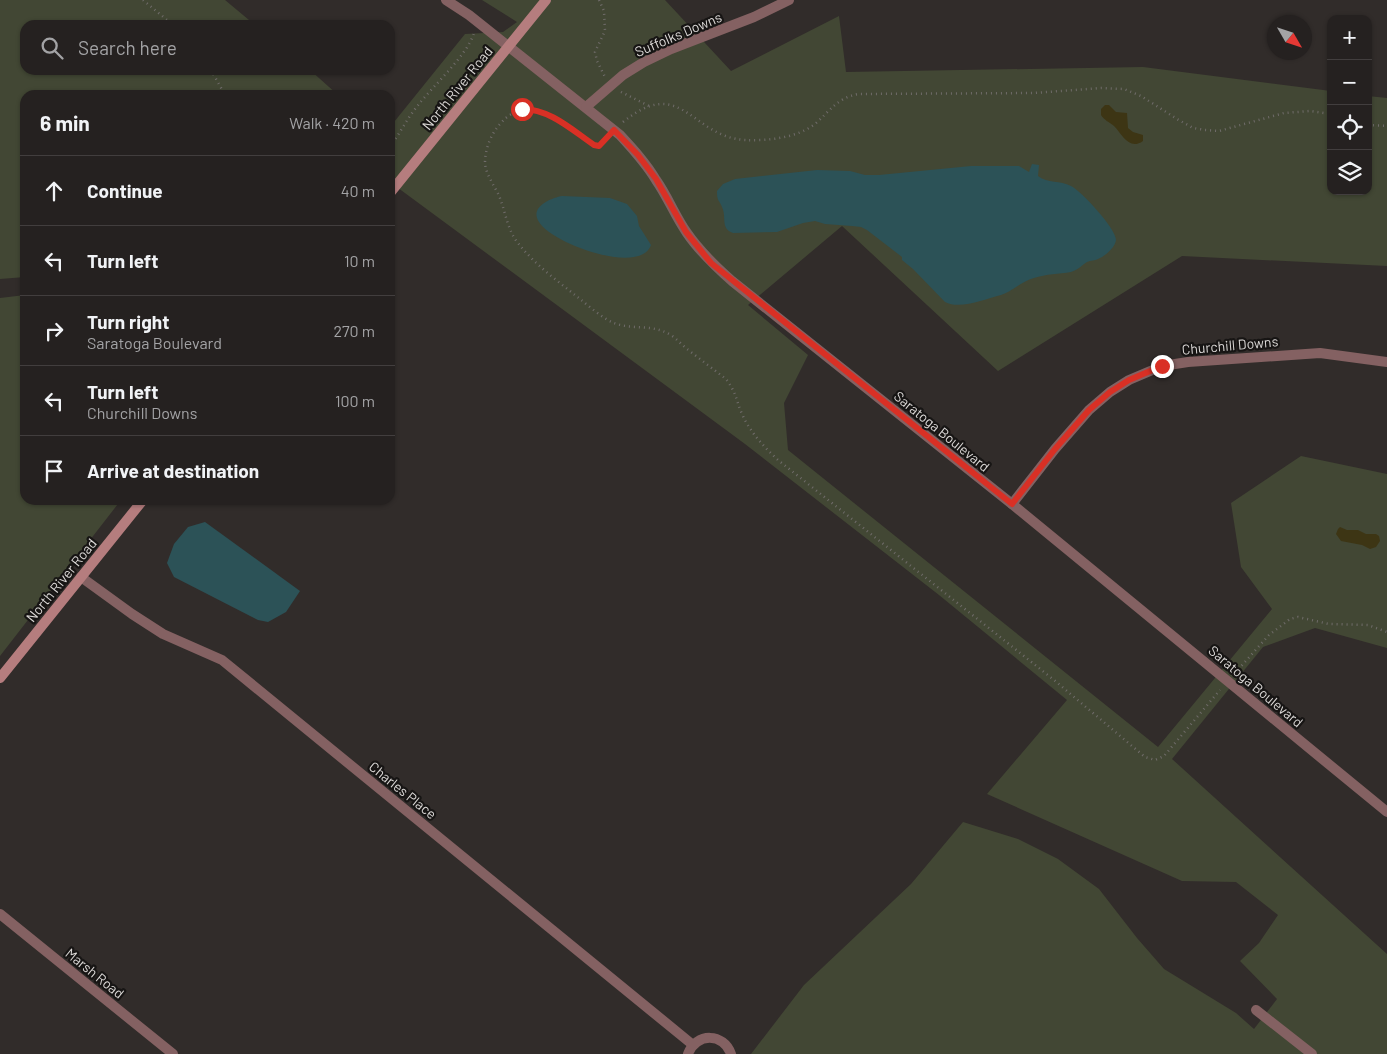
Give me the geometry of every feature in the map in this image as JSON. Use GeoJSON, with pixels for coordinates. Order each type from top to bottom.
{"type":"FeatureCollection","features":[{"type":"Feature","properties":{"kind":"street","name":"Saratoga Boulevard"},"geometry":{"type":"LineString","coordinates":[[446,0],[509,46],[614,130],[638,155],[656,179],[686,232],[711,263],[1012,504],[1387,812]]}},
{"type":"Feature","properties":{"kind":"street","name":"North River Road"},"geometry":{"type":"LineString","coordinates":[[395,187],[546,0]]}},
{"type":"Feature","properties":{"kind":"street","name":"Suffolks Downs"},"geometry":{"type":"LineString","coordinates":[[586,107],[624,75],[644,62],[671,49],[754,17],[789,0]]}},
{"type":"Feature","properties":{"kind":"street","name":"Churchill Downs"},"geometry":{"type":"LineString","coordinates":[[1012,504],[1055,449],[1089,410],[1110,392],[1129,380],[1162,366],[1188,362],[1320,353],[1387,362]]}},
{"type":"Feature","properties":{"kind":"street","name":"North River Road"},"geometry":{"type":"LineString","coordinates":[[0,678],[139,505]]}},
{"type":"Feature","properties":{"kind":"street","name":"Charles Place"},"geometry":{"type":"LineString","coordinates":[[81,577],[163,634],[222,660],[691,1049],[699,1040],[714,1038],[721,1040],[727,1045],[732,1054]]}},
{"type":"Feature","properties":{"kind":"street","name":"Marsh Road"},"geometry":{"type":"LineString","coordinates":[[0,914],[173,1054]]}},
{"type":"Feature","properties":{"kind":"street"},"geometry":{"type":"LineString","coordinates":[[1256,1010],[1312,1054]]}},
{"type":"Feature","properties":{"kind":"path"},"geometry":{"type":"LineString","coordinates":[[143,0],[167,20]]}},
{"type":"Feature","properties":{"kind":"path"},"geometry":{"type":"LineString","coordinates":[[599,0],[604,11],[605,31],[595,52],[597,61],[610,86],[648,106]]}},
{"type":"Feature","properties":{"kind":"path"},"geometry":{"type":"LineString","coordinates":[[395,139],[416,107],[446,74],[472,40],[477,22]]}},
{"type":"Feature","properties":{"kind":"path"},"geometry":{"type":"LineString","coordinates":[[214,75],[222,90]]}},
{"type":"Feature","properties":{"kind":"path"},"geometry":{"type":"LineString","coordinates":[[1327,113],[1310,111],[1284,113],[1219,131],[1193,128],[1141,96],[1124,89],[1101,88],[1034,93],[858,94],[846,96],[806,129],[785,136],[747,140],[730,138],[700,123],[676,105],[648,106],[614,130],[599,146],[594,145],[560,121],[545,113],[534,109],[522,109],[509,115],[493,135],[487,147],[485,163],[488,176],[501,200],[516,242],[541,267],[606,319],[622,325],[658,329],[670,335],[726,379],[733,388],[742,414],[751,430],[778,460],[1054,680],[1145,757],[1155,760],[1164,756],[1269,635],[1290,619],[1298,618],[1329,624],[1368,625],[1387,632]]}},
{"type":"Feature","properties":{"kind":"path"},"geometry":{"type":"LineString","coordinates":[[1372,125],[1387,126]]}},
{"type":"Feature","properties":{"kind":"green space"},"geometry":{"type":"Polygon","coordinates":[[[0,0],[225,0],[249,20],[20,20],[20,75],[316,75],[332,90],[20,90],[20,277],[0,279],[0,0]]]}},
{"type":"Feature","properties":{"kind":"green space"},"geometry":{"type":"Polygon","coordinates":[[[482,0],[665,0],[731,71],[839,16],[846,72],[1143,67],[1327,90],[1327,195],[1372,195],[1372,96],[1387,98],[1387,266],[1182,256],[998,371],[842,226],[748,305],[808,355],[784,403],[788,450],[1158,747],[1272,609],[1241,567],[1231,503],[1301,456],[1387,474],[1387,648],[1315,628],[1263,647],[1172,759],[1387,954],[1387,1054],[751,1054],[804,985],[911,884],[963,822],[1018,839],[1058,859],[1099,889],[1164,969],[1236,1013],[1254,1029],[1277,999],[1240,961],[1259,943],[1278,915],[1236,882],[1182,881],[987,794],[1067,700],[939,595],[745,444],[395,186],[395,121],[465,34],[503,32],[517,22],[482,0]]]}},
{"type":"Feature","properties":{"kind":"green space"},"geometry":{"type":"Polygon","coordinates":[[[20,296],[20,505],[117,505],[0,656],[0,298],[20,296]]]}},
{"type":"Feature","properties":{"kind":"sand"},"geometry":{"type":"Polygon","coordinates":[[[1105,105],[1109,105],[1116,112],[1127,113],[1128,128],[1133,132],[1143,135],[1143,141],[1134,144],[1126,140],[1101,115],[1101,109],[1105,105]]]}},
{"type":"Feature","properties":{"kind":"sand"},"geometry":{"type":"Polygon","coordinates":[[[1340,527],[1347,530],[1358,530],[1366,534],[1376,534],[1379,536],[1380,541],[1376,547],[1370,549],[1362,545],[1341,541],[1336,534],[1340,527]]]}},
{"type":"Feature","properties":{"kind":"water"},"geometry":{"type":"Polygon","coordinates":[[[1032,164],[1039,165],[1038,176],[1071,186],[1097,210],[1114,234],[1116,240],[1112,249],[1097,260],[1087,262],[1071,272],[1034,278],[1005,294],[958,305],[945,302],[902,260],[902,257],[861,227],[825,224],[815,221],[777,232],[733,233],[726,228],[723,211],[717,195],[717,191],[723,184],[735,179],[817,170],[850,171],[865,175],[879,175],[971,166],[1019,166],[1029,172],[1032,164]]]}},
{"type":"Feature","properties":{"kind":"water"},"geometry":{"type":"Polygon","coordinates":[[[562,196],[610,198],[627,204],[637,216],[639,226],[651,245],[644,254],[631,257],[614,257],[577,247],[560,239],[539,222],[537,212],[547,201],[562,196]]]}},
{"type":"Feature","properties":{"kind":"water"},"geometry":{"type":"Polygon","coordinates":[[[205,522],[300,591],[286,612],[268,622],[258,620],[174,577],[167,563],[174,544],[188,527],[205,522]]]}},
{"type":"Feature","properties":{"kind":"route"},"geometry":{"type":"LineString","coordinates":[[522,109],[534,109],[545,113],[560,121],[594,145],[599,146],[614,130],[638,155],[656,179],[686,232],[711,263],[1012,504],[1055,449],[1089,410],[1110,392],[1129,380],[1162,366]]}}]}
